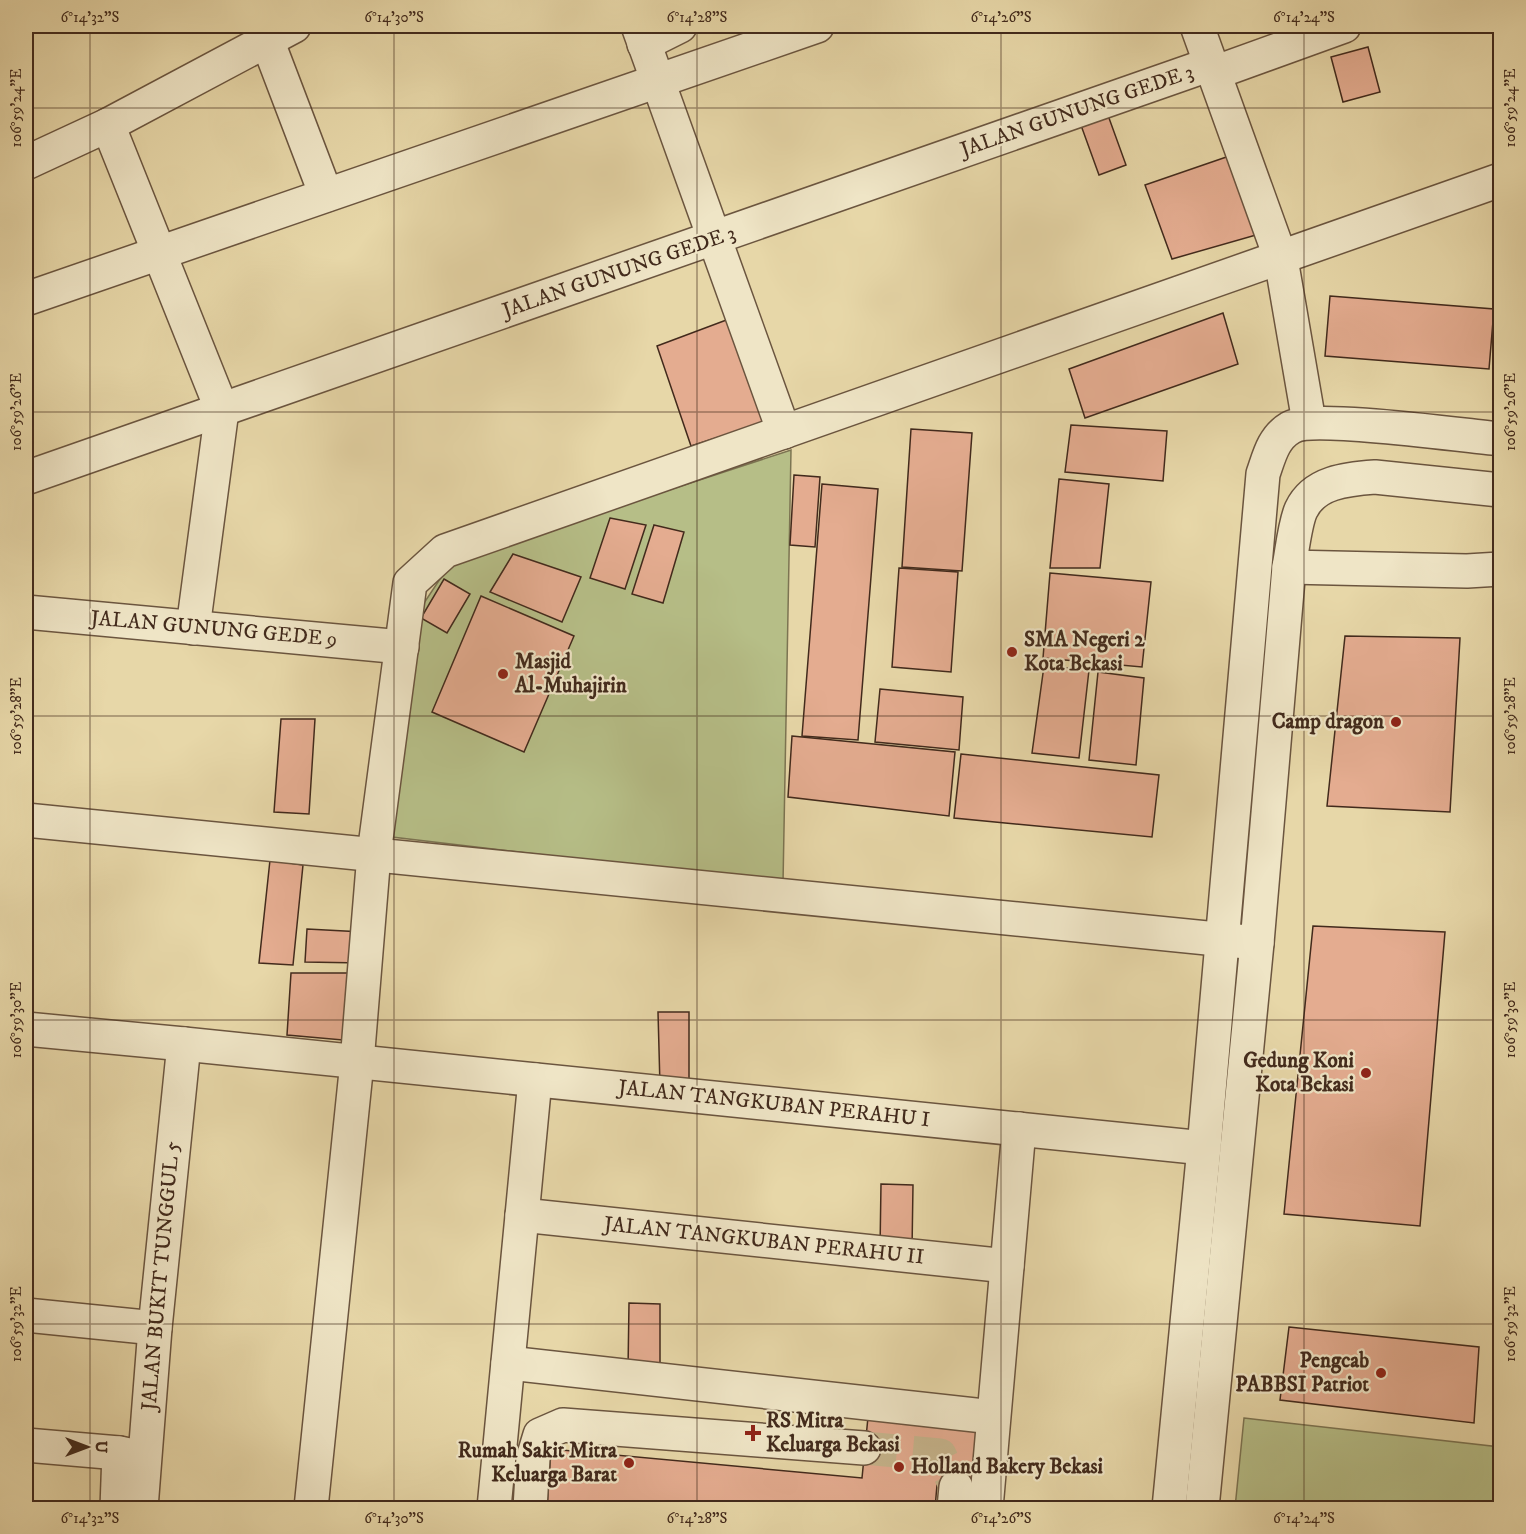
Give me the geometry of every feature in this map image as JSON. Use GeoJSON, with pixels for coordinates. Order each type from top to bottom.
{"type":"FeatureCollection","features":[{"type":"Feature","properties":{"kind":"street"},"geometry":{"type":"LineString","coordinates":[[680,26],[641,35],[784,432]]}},
{"type":"Feature","properties":{"kind":"street"},"geometry":{"type":"LineString","coordinates":[[26,299],[816,26]]}},
{"type":"Feature","properties":{"kind":"street"},"geometry":{"type":"LineString","coordinates":[[1197,26],[1281,259],[1309,422]]}},
{"type":"Feature","properties":{"kind":"street","name":"JALAN GUNUNG GEDE 3"},"geometry":{"type":"LineString","coordinates":[[26,478],[714,239],[1344,26]]}},
{"type":"Feature","properties":{"kind":"street"},"geometry":{"type":"LineString","coordinates":[[26,163],[108,125],[280,33],[326,195]]}},
{"type":"Feature","properties":{"kind":"street"},"geometry":{"type":"LineString","coordinates":[[108,125],[222,410],[193,628]]}},
{"type":"Feature","properties":{"kind":"street"},"geometry":{"type":"LineString","coordinates":[[311,1509],[357,1062],[374,854],[410,583],[445,551],[1281,259],[1500,180]]}},
{"type":"Feature","properties":{"kind":"street"},"geometry":{"type":"LineString","coordinates":[[1169,1509],[1197,1147],[1222,939],[1263,474],[1274,444],[1291,427],[1309,422],[1500,439]]}},
{"type":"Feature","properties":{"kind":"street"},"geometry":{"type":"LineString","coordinates":[[1202,1509],[1257,943],[1289,567],[1300,511],[1315,491],[1355,478],[1375,477],[1500,490]]}},
{"type":"Feature","properties":{"kind":"street"},"geometry":{"type":"LineString","coordinates":[[1289,567],[1467,571],[1500,569]]}},
{"type":"Feature","properties":{"kind":"street","name":"JALAN GUNUNG GEDE 9"},"geometry":{"type":"LineString","coordinates":[[26,612],[402,647]]}},
{"type":"Feature","properties":{"kind":"street"},"geometry":{"type":"LineString","coordinates":[[26,820],[1257,943]]}},
{"type":"Feature","properties":{"kind":"street","name":"JALAN TANGKUBAN PERAHU I"},"geometry":{"type":"LineString","coordinates":[[26,1029],[1197,1147]]}},
{"type":"Feature","properties":{"kind":"street","name":"JALAN BUKIT TUNGGUL 5"},"geometry":{"type":"LineString","coordinates":[[141,1509],[132,1456],[155,1328],[184,1044]]}},
{"type":"Feature","properties":{"kind":"street"},"geometry":{"type":"LineString","coordinates":[[494,1509],[535,1080]]}},
{"type":"Feature","properties":{"kind":"street"},"geometry":{"type":"LineString","coordinates":[[986,1509],[1019,1129]]}},
{"type":"Feature","properties":{"kind":"street","name":"JALAN TANGKUBAN PERAHU II"},"geometry":{"type":"LineString","coordinates":[[522,1215],[1007,1266]]}},
{"type":"Feature","properties":{"kind":"street"},"geometry":{"type":"LineString","coordinates":[[26,1316],[155,1328]]}},
{"type":"Feature","properties":{"kind":"street"},"geometry":{"type":"LineString","coordinates":[[508,1363],[993,1417]]}},
{"type":"Feature","properties":{"kind":"street"},"geometry":{"type":"LineString","coordinates":[[530,1509],[533,1458],[540,1435],[563,1425],[864,1448]]}},
{"type":"Feature","properties":{"kind":"street"},"geometry":{"type":"LineString","coordinates":[[26,1445],[132,1456],[117,1509]]}},
{"type":"Feature","properties":{"kind":"green space"},"geometry":{"type":"Polygon","coordinates":[[[791,450],[783,883],[392,837],[416,615],[452,561],[791,450]]]}},
{"type":"Feature","properties":{"kind":"green space"},"geometry":{"type":"Polygon","coordinates":[[[1244,1418],[1500,1447],[1500,1508],[1235,1508],[1244,1418]]]}},
{"type":"Feature","properties":{"kind":"building"},"geometry":{"type":"Polygon","coordinates":[[[1368,47],[1380,92],[1343,102],[1331,57],[1368,47]]]}},
{"type":"Feature","properties":{"kind":"building"},"geometry":{"type":"Polygon","coordinates":[[[1105,107],[1126,165],[1099,175],[1078,117],[1105,107]]]}},
{"type":"Feature","properties":{"kind":"building"},"geometry":{"type":"Polygon","coordinates":[[[1238,153],[1263,233],[1172,259],[1145,185],[1238,153]]]}},
{"type":"Feature","properties":{"kind":"building"},"geometry":{"type":"Polygon","coordinates":[[[1330,296],[1494,309],[1489,369],[1325,356],[1330,296]]]}},
{"type":"Feature","properties":{"kind":"building"},"geometry":{"type":"Polygon","coordinates":[[[1223,313],[1238,364],[1085,418],[1069,369],[1223,313]]]}},
{"type":"Feature","properties":{"kind":"building"},"geometry":{"type":"Polygon","coordinates":[[[737,316],[772,420],[691,446],[657,346],[737,316]]]}},
{"type":"Feature","properties":{"kind":"building"},"geometry":{"type":"Polygon","coordinates":[[[1497,326],[1500,326],[1500,378],[1494,378],[1497,326]]]}},
{"type":"Feature","properties":{"kind":"building"},"geometry":{"type":"Polygon","coordinates":[[[1071,425],[1167,431],[1163,481],[1065,472],[1071,425]]]}},
{"type":"Feature","properties":{"kind":"building"},"geometry":{"type":"Polygon","coordinates":[[[911,429],[972,433],[962,571],[902,567],[911,429]]]}},
{"type":"Feature","properties":{"kind":"building"},"geometry":{"type":"Polygon","coordinates":[[[794,475],[820,477],[815,547],[790,545],[794,475]]]}},
{"type":"Feature","properties":{"kind":"building"},"geometry":{"type":"Polygon","coordinates":[[[1059,479],[1109,484],[1100,568],[1050,568],[1059,479]]]}},
{"type":"Feature","properties":{"kind":"building"},"geometry":{"type":"Polygon","coordinates":[[[822,484],[878,489],[858,740],[802,736],[822,484]]]}},
{"type":"Feature","properties":{"kind":"building"},"geometry":{"type":"Polygon","coordinates":[[[610,518],[646,525],[625,589],[590,578],[610,518]]]}},
{"type":"Feature","properties":{"kind":"building"},"geometry":{"type":"Polygon","coordinates":[[[654,525],[684,532],[663,603],[632,594],[654,525]]]}},
{"type":"Feature","properties":{"kind":"building"},"geometry":{"type":"Polygon","coordinates":[[[513,554],[581,577],[562,622],[490,592],[513,554]]]}},
{"type":"Feature","properties":{"kind":"building"},"geometry":{"type":"Polygon","coordinates":[[[899,568],[958,572],[951,672],[892,667],[899,568]]]}},
{"type":"Feature","properties":{"kind":"building"},"geometry":{"type":"Polygon","coordinates":[[[1050,573],[1151,582],[1142,667],[1043,658],[1050,573]]]}},
{"type":"Feature","properties":{"kind":"building"},"geometry":{"type":"Polygon","coordinates":[[[444,579],[470,594],[447,633],[421,618],[444,579]]]}},
{"type":"Feature","properties":{"kind":"building","name":"Masjid Al-Muhajirin"},"geometry":{"type":"Polygon","coordinates":[[[481,596],[574,636],[524,752],[432,712],[481,596]]]}},
{"type":"Feature","properties":{"kind":"building","name":"Camp dragon"},"geometry":{"type":"Polygon","coordinates":[[[1345,636],[1460,638],[1450,812],[1327,806],[1345,636]]]}},
{"type":"Feature","properties":{"kind":"building"},"geometry":{"type":"Polygon","coordinates":[[[1044,666],[1089,670],[1079,758],[1032,753],[1044,666]]]}},
{"type":"Feature","properties":{"kind":"building"},"geometry":{"type":"Polygon","coordinates":[[[1098,672],[1144,678],[1136,765],[1089,760],[1098,672]]]}},
{"type":"Feature","properties":{"kind":"building"},"geometry":{"type":"Polygon","coordinates":[[[880,689],[963,697],[959,750],[875,742],[880,689]]]}},
{"type":"Feature","properties":{"kind":"building"},"geometry":{"type":"Polygon","coordinates":[[[281,719],[315,719],[309,814],[274,812],[281,719]]]}},
{"type":"Feature","properties":{"kind":"building"},"geometry":{"type":"Polygon","coordinates":[[[792,736],[955,752],[949,816],[788,797],[792,736]]]}},
{"type":"Feature","properties":{"kind":"building"},"geometry":{"type":"Polygon","coordinates":[[[961,754],[1159,775],[1152,837],[954,818],[961,754]]]}},
{"type":"Feature","properties":{"kind":"building"},"geometry":{"type":"Polygon","coordinates":[[[270,860],[303,865],[293,965],[259,963],[270,860]]]}},
{"type":"Feature","properties":{"kind":"building","name":"Gedung Koni Kota Bekasi"},"geometry":{"type":"Polygon","coordinates":[[[1313,926],[1445,932],[1420,1226],[1284,1214],[1313,926]]]}},
{"type":"Feature","properties":{"kind":"building"},"geometry":{"type":"Polygon","coordinates":[[[307,929],[363,932],[362,963],[305,962],[307,929]]]}},
{"type":"Feature","properties":{"kind":"building"},"geometry":{"type":"Polygon","coordinates":[[[291,973],[359,973],[354,1041],[287,1035],[291,973]]]}},
{"type":"Feature","properties":{"kind":"building"},"geometry":{"type":"Polygon","coordinates":[[[658,1012],[689,1012],[689,1086],[660,1086],[658,1012]]]}},
{"type":"Feature","properties":{"kind":"building"},"geometry":{"type":"Polygon","coordinates":[[[881,1184],[913,1185],[912,1250],[880,1250],[881,1184]]]}},
{"type":"Feature","properties":{"kind":"building"},"geometry":{"type":"Polygon","coordinates":[[[629,1303],[660,1304],[660,1370],[628,1370],[629,1303]]]}},
{"type":"Feature","properties":{"kind":"building","name":"Pengcab PABBSI Patriot"},"geometry":{"type":"Polygon","coordinates":[[[1289,1327],[1479,1347],[1474,1423],[1280,1400],[1289,1327]]]}},
{"type":"Feature","properties":{"kind":"building","name":"Rumah Sakit Mitra Keluarga Barat"},"geometry":{"type":"Polygon","coordinates":[[[869,1407],[980,1419],[975,1488],[937,1485],[935,1508],[547,1508],[551,1449],[862,1478],[869,1407]]]}},
{"type":"Feature","properties":{"kind":"tunnel"},"geometry":{"type":"LineString","coordinates":[[864,1448],[940,1455],[956,1487]]}},
{"type":"Feature","properties":{"kind":"place","name":"SMA Negeri 2 Kota Bekasi"},"geometry":{"type":"Point","coordinates":[1012,652]}},
{"type":"Feature","properties":{"kind":"place","name":"Masjid Al-Muhajirin"},"geometry":{"type":"Point","coordinates":[503,674]}},
{"type":"Feature","properties":{"kind":"place","name":"Camp dragon"},"geometry":{"type":"Point","coordinates":[1396,722]}},
{"type":"Feature","properties":{"kind":"place","name":"Gedung Koni Kota Bekasi"},"geometry":{"type":"Point","coordinates":[1366,1073]}},
{"type":"Feature","properties":{"kind":"place","name":"Pengcab PABBSI Patriot"},"geometry":{"type":"Point","coordinates":[1381,1373]}},
{"type":"Feature","properties":{"kind":"place","name":"RS Mitra Keluarga Bekasi"},"geometry":{"type":"Point","coordinates":[753,1433]}},
{"type":"Feature","properties":{"kind":"place","name":"Rumah Sakit Mitra Keluarga Barat"},"geometry":{"type":"Point","coordinates":[629,1463]}},
{"type":"Feature","properties":{"kind":"place","name":"Holland Bakery Bekasi"},"geometry":{"type":"Point","coordinates":[899,1467]}}]}
